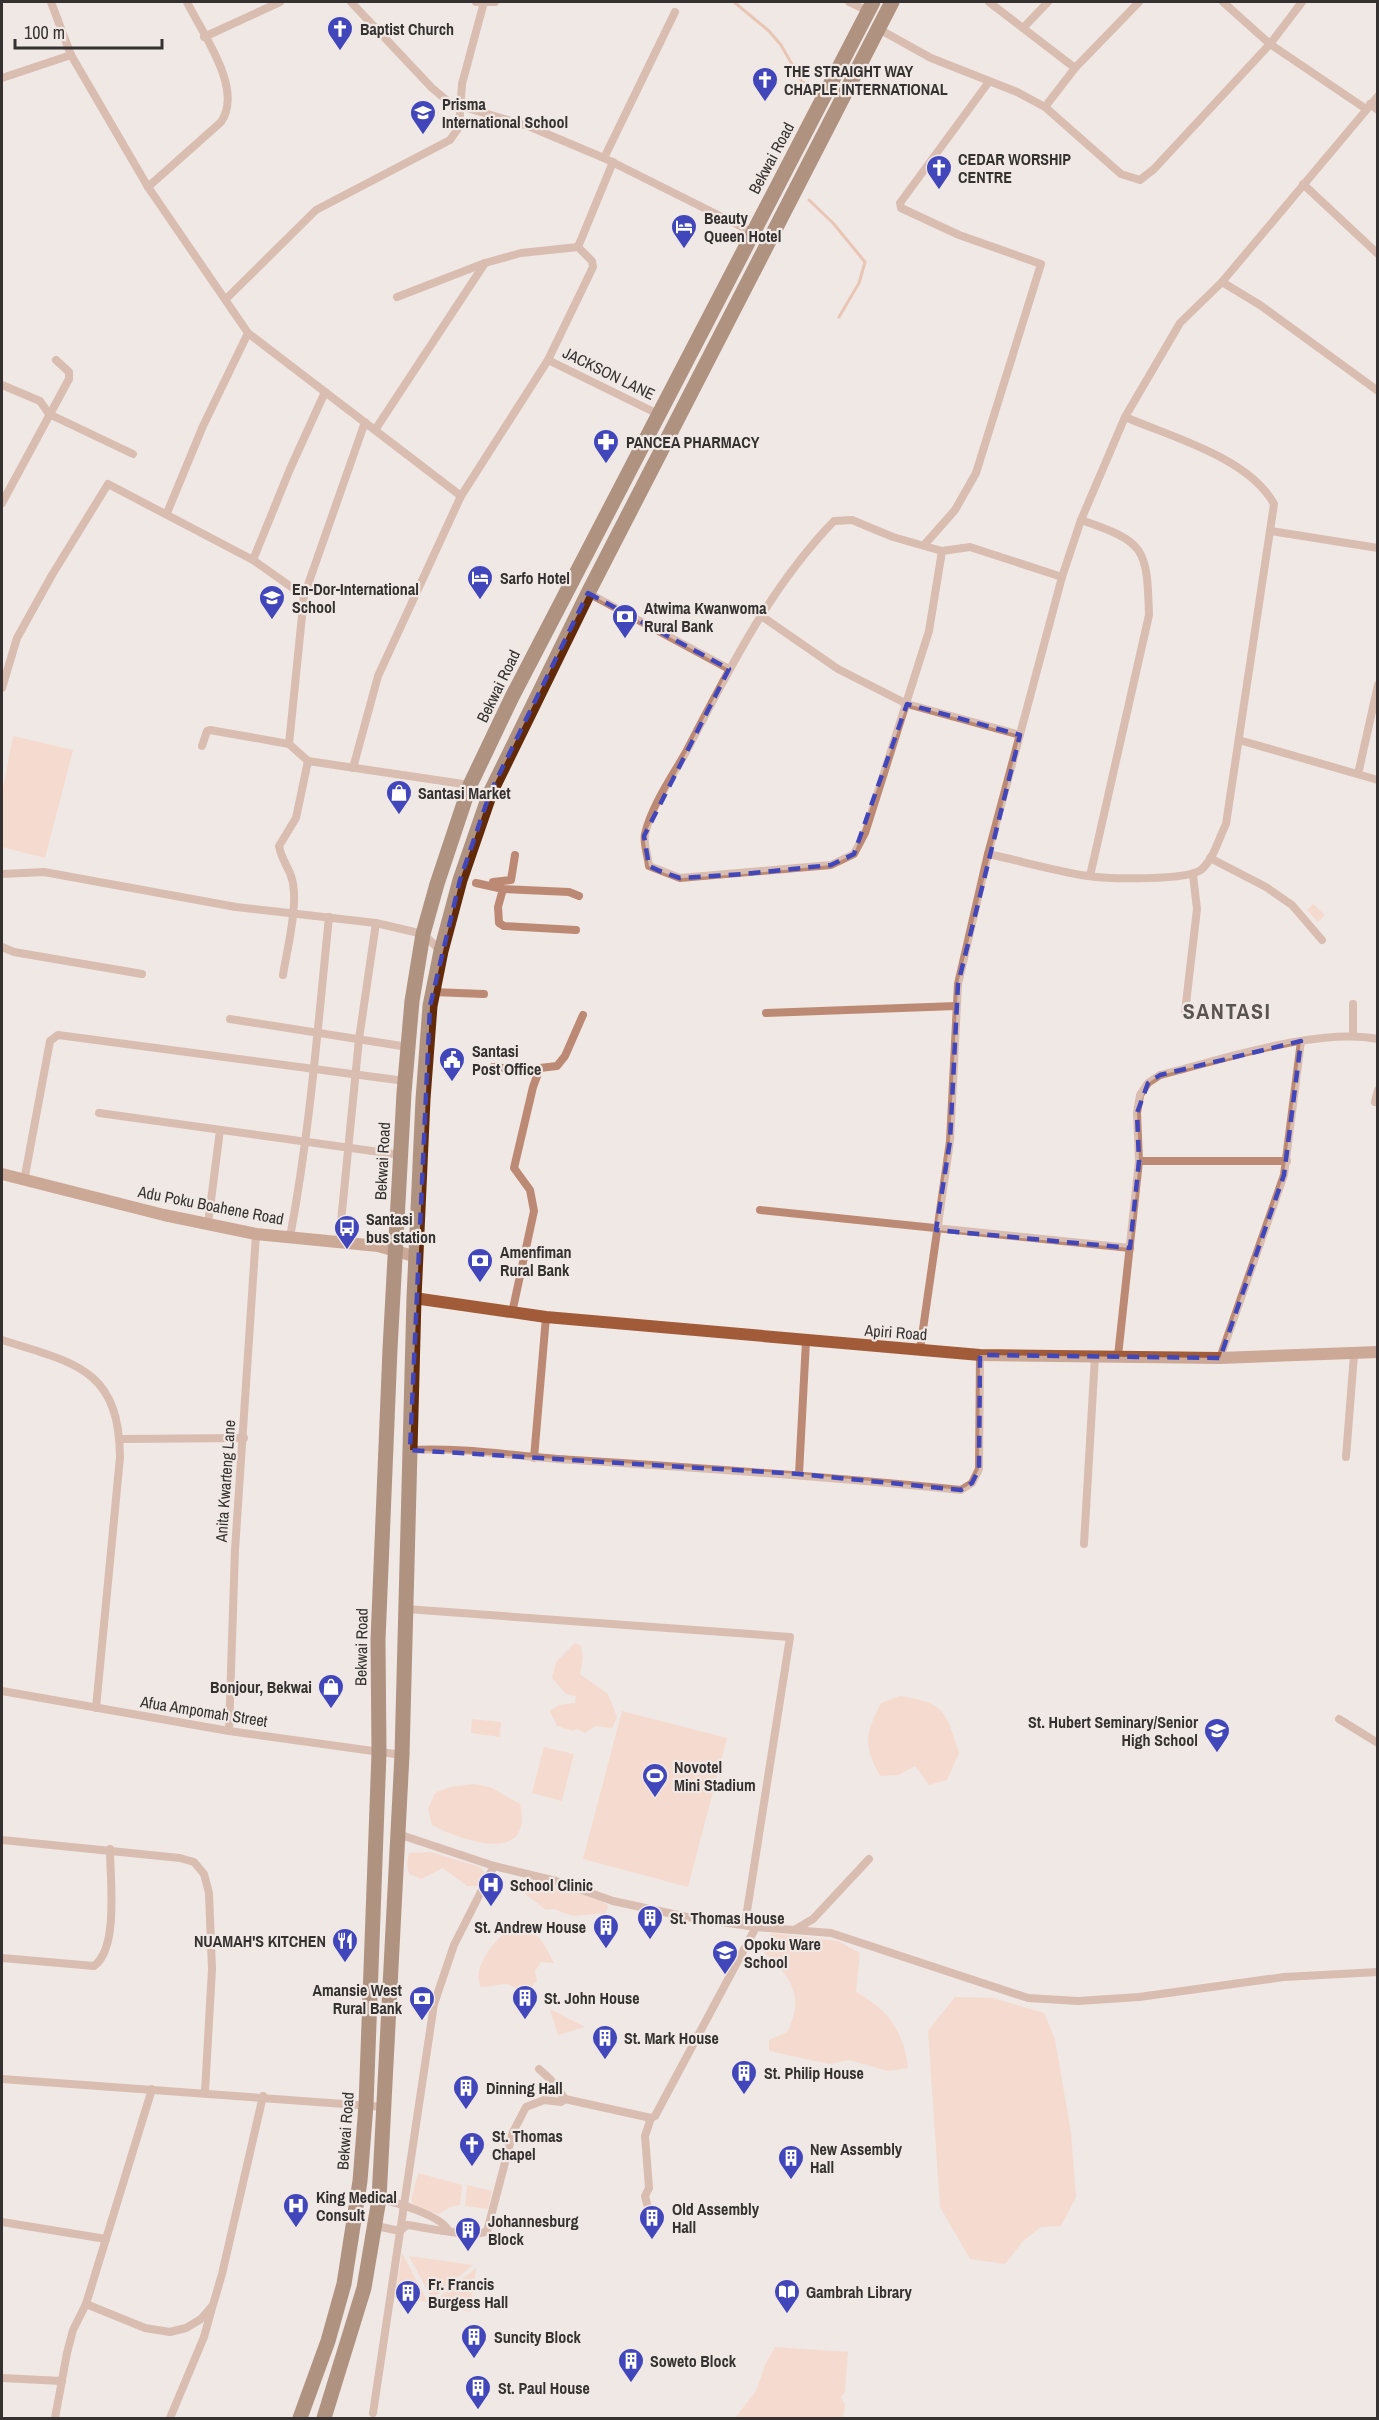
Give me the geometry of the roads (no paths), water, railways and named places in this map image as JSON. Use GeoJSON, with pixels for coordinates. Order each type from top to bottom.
{"type":"FeatureCollection","features":[{"type":"Feature","properties":{"kind":"highway"},"geometry":{"type":"LineString","coordinates":[[324,2418],[348,2347],[364,2289],[379,2199],[402,1755],[411,1509],[410,1450],[414,1298],[423,1099],[433,992],[441,951],[460,880],[490,793],[588,593],[876,28],[892,2]]}},
{"type":"Feature","properties":{"kind":"highway","name":"Bekwai Road"},"geometry":{"type":"LineString","coordinates":[[300,2418],[328,2342],[344,2284],[360,2181],[366,2105],[379,1753],[378,1640],[396,1250],[405,1081],[423,934],[470,785],[569,583],[871,6]]}},
{"type":"Feature","properties":{"kind":"highway"},"geometry":{"type":"LineString","coordinates":[[767,205],[783,214]]}},
{"type":"Feature","properties":{"kind":"highway"},"geometry":{"type":"LineString","coordinates":[[384,1507],[411,1509]]}},
{"type":"Feature","properties":{"kind":"street"},"geometry":{"type":"LineString","coordinates":[[51,2],[71,55],[148,187],[248,333],[460,496]]}},
{"type":"Feature","properties":{"kind":"street"},"geometry":{"type":"LineString","coordinates":[[148,187],[225,117],[228,83],[187,2]]}},
{"type":"Feature","properties":{"kind":"street"},"geometry":{"type":"LineString","coordinates":[[204,37],[280,2]]}},
{"type":"Feature","properties":{"kind":"street"},"geometry":{"type":"LineString","coordinates":[[351,2],[432,88],[450,103],[528,126],[604,158],[752,232]]}},
{"type":"Feature","properties":{"kind":"street"},"geometry":{"type":"LineString","coordinates":[[226,299],[316,210],[450,140],[459,127],[462,84],[481,2],[495,2]]}},
{"type":"Feature","properties":{"kind":"street"},"geometry":{"type":"LineString","coordinates":[[849,2],[871,6]]}},
{"type":"Feature","properties":{"kind":"street"},"geometry":{"type":"LineString","coordinates":[[989,2],[1075,68]]}},
{"type":"Feature","properties":{"kind":"street"},"geometry":{"type":"LineString","coordinates":[[1023,28],[1048,2]]}},
{"type":"Feature","properties":{"kind":"street"},"geometry":{"type":"LineString","coordinates":[[1045,107],[1075,68],[1139,2]]}},
{"type":"Feature","properties":{"kind":"street"},"geometry":{"type":"LineString","coordinates":[[1223,2],[1270,44],[1377,110]]}},
{"type":"Feature","properties":{"kind":"street"},"geometry":{"type":"LineString","coordinates":[[876,28],[931,58],[988,83],[1017,92],[1045,107],[1121,174],[1140,180],[1154,169],[1270,44],[1302,2]]}},
{"type":"Feature","properties":{"kind":"street"},"geometry":{"type":"LineString","coordinates":[[604,158],[675,12]]}},
{"type":"Feature","properties":{"kind":"street"},"geometry":{"type":"LineString","coordinates":[[2,78],[71,55]]}},
{"type":"Feature","properties":{"kind":"street"},"geometry":{"type":"LineString","coordinates":[[925,544],[954,510],[976,473],[1041,264],[959,235],[901,208],[900,203],[988,83]]}},
{"type":"Feature","properties":{"kind":"street"},"geometry":{"type":"LineString","coordinates":[[920,1350],[950,1141],[958,984],[988,854],[1062,578],[1081,520],[1125,417],[1180,323],[1222,282],[1377,96]]}},
{"type":"Feature","properties":{"kind":"street"},"geometry":{"type":"LineString","coordinates":[[578,247],[613,162]]}},
{"type":"Feature","properties":{"kind":"street"},"geometry":{"type":"LineString","coordinates":[[1303,184],[1377,254]]}},
{"type":"Feature","properties":{"kind":"street"},"geometry":{"type":"LineString","coordinates":[[397,297],[485,263],[521,253],[578,247]]}},
{"type":"Feature","properties":{"kind":"street"},"geometry":{"type":"LineString","coordinates":[[353,768],[378,676],[460,496],[548,360],[593,267],[592,261],[578,247]]}},
{"type":"Feature","properties":{"kind":"street"},"geometry":{"type":"LineString","coordinates":[[375,430],[485,263]]}},
{"type":"Feature","properties":{"kind":"street"},"geometry":{"type":"LineString","coordinates":[[1222,282],[1260,305],[1377,391]]}},
{"type":"Feature","properties":{"kind":"street"},"geometry":{"type":"LineString","coordinates":[[166,513],[203,426],[248,333]]}},
{"type":"Feature","properties":{"kind":"street"},"geometry":{"type":"LineString","coordinates":[[2,503],[70,376],[56,360]]}},
{"type":"Feature","properties":{"kind":"street","name":"JACKSON LANE"},"geometry":{"type":"LineString","coordinates":[[548,360],[658,414]]}},
{"type":"Feature","properties":{"kind":"street"},"geometry":{"type":"LineString","coordinates":[[2,385],[40,401],[49,414],[133,454]]}},
{"type":"Feature","properties":{"kind":"street"},"geometry":{"type":"LineString","coordinates":[[253,560],[325,392]]}},
{"type":"Feature","properties":{"kind":"street"},"geometry":{"type":"LineString","coordinates":[[988,854],[1090,876],[1174,877],[1193,875],[1202,869],[1210,858],[1226,824],[1274,504],[1265,489],[1247,472],[1125,417]]}},
{"type":"Feature","properties":{"kind":"street"},"geometry":{"type":"LineString","coordinates":[[289,744],[304,596],[365,422]]}},
{"type":"Feature","properties":{"kind":"street"},"geometry":{"type":"LineString","coordinates":[[2,688],[17,638],[52,575],[108,484],[253,560],[304,596]]}},
{"type":"Feature","properties":{"kind":"street"},"geometry":{"type":"LineString","coordinates":[[942,551],[929,631],[865,833],[854,854],[831,865],[680,878],[649,866],[644,836],[658,804],[729,669],[760,615],[816,538],[834,521],[852,520],[892,537],[925,544],[942,551],[970,548],[1062,578]]}},
{"type":"Feature","properties":{"kind":"street"},"geometry":{"type":"LineString","coordinates":[[1081,520],[1124,535],[1143,556],[1148,580],[1149,615],[1090,876]]}},
{"type":"Feature","properties":{"kind":"street"},"geometry":{"type":"LineString","coordinates":[[1271,531],[1377,548]]}},
{"type":"Feature","properties":{"kind":"street"},"geometry":{"type":"LineString","coordinates":[[588,593],[729,669]]}},
{"type":"Feature","properties":{"kind":"street"},"geometry":{"type":"LineString","coordinates":[[760,615],[838,669],[907,704],[1020,735]]}},
{"type":"Feature","properties":{"kind":"street"},"geometry":{"type":"LineString","coordinates":[[1358,774],[1377,685]]}},
{"type":"Feature","properties":{"kind":"street"},"geometry":{"type":"LineString","coordinates":[[202,746],[207,730],[210,730],[289,744],[308,761],[470,785]]}},
{"type":"Feature","properties":{"kind":"street"},"geometry":{"type":"LineString","coordinates":[[1239,740],[1377,780]]}},
{"type":"Feature","properties":{"kind":"street"},"geometry":{"type":"LineString","coordinates":[[283,975],[294,894],[291,876],[282,861],[279,846],[296,818],[308,761]]}},
{"type":"Feature","properties":{"kind":"street"},"geometry":{"type":"LineString","coordinates":[[476,883],[507,883],[511,880],[515,855]]}},
{"type":"Feature","properties":{"kind":"street"},"geometry":{"type":"LineString","coordinates":[[1210,858],[1266,888],[1292,905],[1322,940]]}},
{"type":"Feature","properties":{"kind":"street"},"geometry":{"type":"LineString","coordinates":[[2,874],[44,872],[236,907],[376,924],[423,934],[441,951]]}},
{"type":"Feature","properties":{"kind":"street"},"geometry":{"type":"LineString","coordinates":[[1185,1012],[1197,909],[1193,875]]}},
{"type":"Feature","properties":{"kind":"street"},"geometry":{"type":"LineString","coordinates":[[460,880],[502,889],[569,892],[579,896]]}},
{"type":"Feature","properties":{"kind":"street"},"geometry":{"type":"LineString","coordinates":[[502,889],[498,919],[504,926],[576,930]]}},
{"type":"Feature","properties":{"kind":"street"},"geometry":{"type":"LineString","coordinates":[[290,1237],[305,1142],[329,917]]}},
{"type":"Feature","properties":{"kind":"street"},"geometry":{"type":"LineString","coordinates":[[339,1242],[359,1039],[376,924]]}},
{"type":"Feature","properties":{"kind":"street"},"geometry":{"type":"LineString","coordinates":[[2,947],[14,952],[142,974]]}},
{"type":"Feature","properties":{"kind":"street"},"geometry":{"type":"LineString","coordinates":[[433,992],[484,994]]}},
{"type":"Feature","properties":{"kind":"street"},"geometry":{"type":"LineString","coordinates":[[1353,1004],[1353,1034]]}},
{"type":"Feature","properties":{"kind":"street"},"geometry":{"type":"LineString","coordinates":[[766,1013],[957,1006]]}},
{"type":"Feature","properties":{"kind":"street"},"geometry":{"type":"LineString","coordinates":[[512,1313],[534,1211],[530,1190],[514,1168],[538,1072],[540,1068],[557,1066],[565,1056],[583,1015]]}},
{"type":"Feature","properties":{"kind":"street"},"geometry":{"type":"LineString","coordinates":[[230,1018],[408,1047]]}},
{"type":"Feature","properties":{"kind":"street"},"geometry":{"type":"LineString","coordinates":[[1118,1356],[1138,1161],[1137,1113],[1140,1095],[1148,1083],[1160,1075],[1301,1041],[1353,1034],[1377,1039]]}},
{"type":"Feature","properties":{"kind":"street"},"geometry":{"type":"LineString","coordinates":[[24,1181],[50,1041],[58,1035],[405,1081]]}},
{"type":"Feature","properties":{"kind":"street"},"geometry":{"type":"LineString","coordinates":[[1220,1358],[1287,1161],[1301,1041]]}},
{"type":"Feature","properties":{"kind":"street"},"geometry":{"type":"LineString","coordinates":[[493,1068],[538,1072]]}},
{"type":"Feature","properties":{"kind":"street"},"geometry":{"type":"LineString","coordinates":[[1375,1102],[1377,1090]]}},
{"type":"Feature","properties":{"kind":"street"},"geometry":{"type":"LineString","coordinates":[[99,1113],[401,1155]]}},
{"type":"Feature","properties":{"kind":"street"},"geometry":{"type":"LineString","coordinates":[[208,1224],[220,1130]]}},
{"type":"Feature","properties":{"kind":"street"},"geometry":{"type":"LineString","coordinates":[[1138,1161],[1287,1161]]}},
{"type":"Feature","properties":{"kind":"street","name":"Adu Poku Boahene Road"},"geometry":{"type":"LineString","coordinates":[[2,1174],[256,1234],[396,1250],[417,1257]]}},
{"type":"Feature","properties":{"kind":"street"},"geometry":{"type":"LineString","coordinates":[[760,1210],[936,1230],[1130,1248]]}},
{"type":"Feature","properties":{"kind":"street","name":"Anita Kwarteng Lane"},"geometry":{"type":"LineString","coordinates":[[229,1731],[236,1550],[256,1234]]}},
{"type":"Feature","properties":{"kind":"street","name":"Apiri Road"},"geometry":{"type":"LineString","coordinates":[[414,1298],[546,1317],[980,1355],[1220,1358],[1354,1355],[1377,1352]]}},
{"type":"Feature","properties":{"kind":"street"},"geometry":{"type":"LineString","coordinates":[[534,1458],[546,1317]]}},
{"type":"Feature","properties":{"kind":"street"},"geometry":{"type":"LineString","coordinates":[[2,1340],[77,1365],[97,1380],[111,1400],[120,1439],[116,1524],[96,1708]]}},
{"type":"Feature","properties":{"kind":"street"},"geometry":{"type":"LineString","coordinates":[[799,1474],[806,1341]]}},
{"type":"Feature","properties":{"kind":"street"},"geometry":{"type":"LineString","coordinates":[[410,1450],[439,1448],[534,1458],[799,1474],[961,1490],[972,1483],[979,1469],[980,1355]]}},
{"type":"Feature","properties":{"kind":"street"},"geometry":{"type":"LineString","coordinates":[[1346,1457],[1354,1355]]}},
{"type":"Feature","properties":{"kind":"street"},"geometry":{"type":"LineString","coordinates":[[1084,1544],[1095,1356]]}},
{"type":"Feature","properties":{"kind":"street"},"geometry":{"type":"LineString","coordinates":[[120,1439],[244,1438]]}},
{"type":"Feature","properties":{"kind":"street"},"geometry":{"type":"LineString","coordinates":[[406,1609],[790,1637],[745,1924]]}},
{"type":"Feature","properties":{"kind":"street","name":"Afua Ampomah Street"},"geometry":{"type":"LineString","coordinates":[[2,1691],[229,1731],[402,1755]]}},
{"type":"Feature","properties":{"kind":"street"},"geometry":{"type":"LineString","coordinates":[[1339,1719],[1377,1743]]}},
{"type":"Feature","properties":{"kind":"street"},"geometry":{"type":"LineString","coordinates":[[398,1833],[494,1866],[556,1881],[613,1901],[687,1917],[756,1927],[831,1933],[1028,1998],[1056,2001],[1139,1997],[1284,1977],[1377,1972]]}},
{"type":"Feature","properties":{"kind":"street"},"geometry":{"type":"LineString","coordinates":[[2,1840],[110,1849],[180,1858],[194,1862],[204,1874],[209,1893],[212,1969],[205,2092]]}},
{"type":"Feature","properties":{"kind":"street"},"geometry":{"type":"LineString","coordinates":[[2,1958],[94,1966],[102,1960],[107,1950],[110,1918],[110,1849]]}},
{"type":"Feature","properties":{"kind":"street"},"geometry":{"type":"LineString","coordinates":[[796,1929],[813,1919],[868,1859]]}},
{"type":"Feature","properties":{"kind":"street"},"geometry":{"type":"LineString","coordinates":[[374,2413],[434,2004],[454,1945],[494,1866]]}},
{"type":"Feature","properties":{"kind":"street"},"geometry":{"type":"LineString","coordinates":[[647,2204],[645,2196],[649,2188],[645,2136],[651,2118],[660,2112],[756,1927]]}},
{"type":"Feature","properties":{"kind":"street"},"geometry":{"type":"LineString","coordinates":[[539,2069],[565,2099],[651,2118]]}},
{"type":"Feature","properties":{"kind":"street"},"geometry":{"type":"LineString","coordinates":[[2,2079],[263,2096],[385,2107]]}},
{"type":"Feature","properties":{"kind":"street"},"geometry":{"type":"LineString","coordinates":[[55,2418],[73,2330],[86,2304],[152,2089]]}},
{"type":"Feature","properties":{"kind":"street"},"geometry":{"type":"LineString","coordinates":[[170,2418],[204,2337],[222,2274],[263,2096]]}},
{"type":"Feature","properties":{"kind":"street"},"geometry":{"type":"LineString","coordinates":[[400,2231],[407,2225],[469,2235],[482,2235],[488,2231],[513,2132],[522,2112],[535,2102],[561,2102],[565,2099]]}},
{"type":"Feature","properties":{"kind":"street"},"geometry":{"type":"LineString","coordinates":[[379,2199],[404,2204],[427,2217],[441,2221],[448,2230]]}},
{"type":"Feature","properties":{"kind":"street"},"geometry":{"type":"LineString","coordinates":[[2,2222],[106,2239]]}},
{"type":"Feature","properties":{"kind":"street"},"geometry":{"type":"LineString","coordinates":[[376,2226],[400,2231]]}},
{"type":"Feature","properties":{"kind":"street"},"geometry":{"type":"LineString","coordinates":[[86,2304],[145,2328],[170,2332],[186,2328],[201,2319],[213,2305]]}},
{"type":"Feature","properties":{"kind":"street"},"geometry":{"type":"LineString","coordinates":[[2,2378],[62,2381]]}},
{"type":"Feature","properties":{"kind":"waterway"},"geometry":{"type":"LineString","coordinates":[[734,2],[769,31],[781,45],[802,82],[810,85]]}},
{"type":"Feature","properties":{"kind":"waterway"},"geometry":{"type":"LineString","coordinates":[[809,200],[833,223],[865,262],[859,283],[839,317]]}},
{"type":"Feature","properties":{"kind":"place","name":"Baptist Church"},"geometry":{"type":"Point","coordinates":[340,52]}},
{"type":"Feature","properties":{"kind":"place","name":"THE STRAIGHT WAY CHAPLE INTERNATIONAL"},"geometry":{"type":"Point","coordinates":[765,103]}},
{"type":"Feature","properties":{"kind":"place","name":"Prisma International School"},"geometry":{"type":"Point","coordinates":[423,136]}},
{"type":"Feature","properties":{"kind":"place","name":"CEDAR WORSHIP CENTRE"},"geometry":{"type":"Point","coordinates":[939,191]}},
{"type":"Feature","properties":{"kind":"place","name":"Beauty Queen Hotel"},"geometry":{"type":"Point","coordinates":[684,250]}},
{"type":"Feature","properties":{"kind":"place","name":"PANCEA PHARMACY"},"geometry":{"type":"Point","coordinates":[606,465]}},
{"type":"Feature","properties":{"kind":"place","name":"Sarfo Hotel"},"geometry":{"type":"Point","coordinates":[480,601]}},
{"type":"Feature","properties":{"kind":"place","name":"En-Dor-International School"},"geometry":{"type":"Point","coordinates":[272,621]}},
{"type":"Feature","properties":{"kind":"place","name":"Atwima Kwanwoma Rural Bank"},"geometry":{"type":"Point","coordinates":[625,640]}},
{"type":"Feature","properties":{"kind":"place","name":"Santasi Market"},"geometry":{"type":"Point","coordinates":[399,816]}},
{"type":"Feature","properties":{"kind":"place","name":"Santasi Post Office"},"geometry":{"type":"Point","coordinates":[452,1083]}},
{"type":"Feature","properties":{"kind":"place","name":"Santasi bus station"},"geometry":{"type":"Point","coordinates":[347,1251]}},
{"type":"Feature","properties":{"kind":"place","name":"Amenfiman Rural Bank"},"geometry":{"type":"Point","coordinates":[480,1284]}},
{"type":"Feature","properties":{"kind":"place","name":"Bonjour, Bekwai"},"geometry":{"type":"Point","coordinates":[331,1710]}},
{"type":"Feature","properties":{"kind":"place","name":"St. Hubert Seminary/Senior High School"},"geometry":{"type":"Point","coordinates":[1217,1754]}},
{"type":"Feature","properties":{"kind":"place","name":"Novotel Mini Stadium"},"geometry":{"type":"Point","coordinates":[655,1799]}},
{"type":"Feature","properties":{"kind":"place","name":"School Clinic"},"geometry":{"type":"Point","coordinates":[491,1908]}},
{"type":"Feature","properties":{"kind":"place","name":"St. Thomas House"},"geometry":{"type":"Point","coordinates":[650,1941]}},
{"type":"Feature","properties":{"kind":"place","name":"St. Andrew House"},"geometry":{"type":"Point","coordinates":[606,1950]}},
{"type":"Feature","properties":{"kind":"place","name":"NUAMAH'S KITCHEN"},"geometry":{"type":"Point","coordinates":[345,1964]}},
{"type":"Feature","properties":{"kind":"place","name":"Opoku Ware School"},"geometry":{"type":"Point","coordinates":[725,1976]}},
{"type":"Feature","properties":{"kind":"place","name":"St. John House"},"geometry":{"type":"Point","coordinates":[525,2021]}},
{"type":"Feature","properties":{"kind":"place","name":"Amansie West Rural Bank"},"geometry":{"type":"Point","coordinates":[422,2022]}},
{"type":"Feature","properties":{"kind":"place","name":"St. Mark House"},"geometry":{"type":"Point","coordinates":[605,2061]}},
{"type":"Feature","properties":{"kind":"place","name":"St. Philip House"},"geometry":{"type":"Point","coordinates":[744,2096]}},
{"type":"Feature","properties":{"kind":"place","name":"Dinning Hall"},"geometry":{"type":"Point","coordinates":[466,2111]}},
{"type":"Feature","properties":{"kind":"place","name":"St. Thomas Chapel"},"geometry":{"type":"Point","coordinates":[472,2168]}},
{"type":"Feature","properties":{"kind":"place","name":"New Assembly Hall"},"geometry":{"type":"Point","coordinates":[791,2181]}},
{"type":"Feature","properties":{"kind":"place","name":"King Medical Consult"},"geometry":{"type":"Point","coordinates":[296,2229]}},
{"type":"Feature","properties":{"kind":"place","name":"Old Assembly Hall"},"geometry":{"type":"Point","coordinates":[652,2241]}},
{"type":"Feature","properties":{"kind":"place","name":"Johannesburg Block"},"geometry":{"type":"Point","coordinates":[468,2253]}},
{"type":"Feature","properties":{"kind":"place","name":"Gambrah Library"},"geometry":{"type":"Point","coordinates":[787,2315]}},
{"type":"Feature","properties":{"kind":"place","name":"Fr. Francis Burgess Hall"},"geometry":{"type":"Point","coordinates":[408,2316]}},
{"type":"Feature","properties":{"kind":"place","name":"Suncity Block"},"geometry":{"type":"Point","coordinates":[474,2360]}},
{"type":"Feature","properties":{"kind":"place","name":"Soweto Block"},"geometry":{"type":"Point","coordinates":[631,2384]}},
{"type":"Feature","properties":{"kind":"place","name":"St. Paul House"},"geometry":{"type":"Point","coordinates":[478,2411]}},
{"type":"Feature","properties":{"kind":"district","name":"SANTASI"},"geometry":{"type":"Point","coordinates":[1227,1011]}}]}
